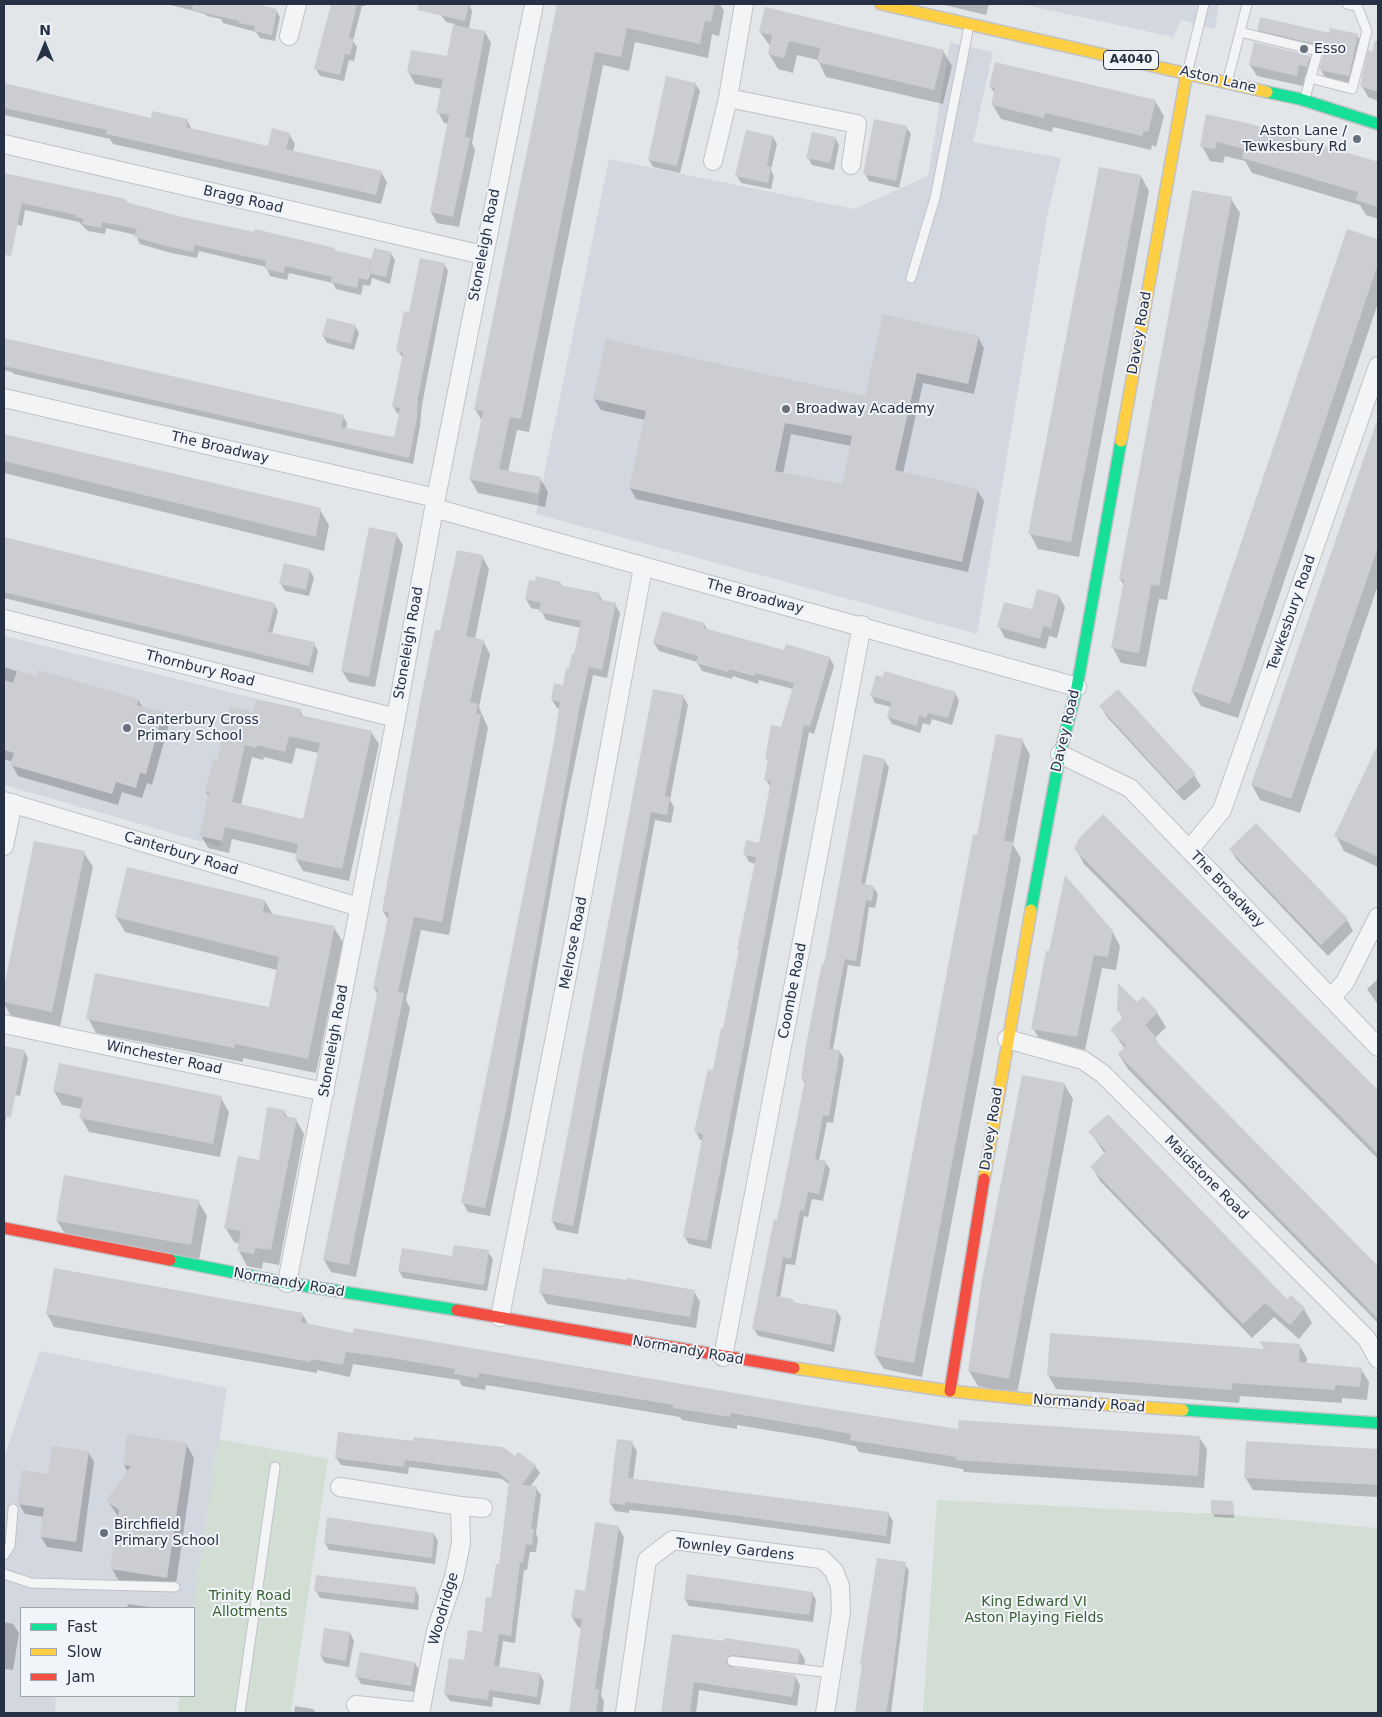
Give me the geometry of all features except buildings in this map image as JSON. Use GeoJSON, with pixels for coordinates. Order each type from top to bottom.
{"type":"FeatureCollection","features":[{"type":"Feature","properties":{"kind":"street"},"geometry":{"type":"LineString","coordinates":[[289,36],[297,4]]}},
{"type":"Feature","properties":{"kind":"street","name":"Stoneleigh Road"},"geometry":{"type":"LineString","coordinates":[[287,1283],[358,907],[396,718],[435,503],[534,4]]}},
{"type":"Feature","properties":{"kind":"street"},"geometry":{"type":"LineString","coordinates":[[713,161],[728,98],[744,4]]}},
{"type":"Feature","properties":{"kind":"street","name":"Aston Lane"},"geometry":{"type":"LineString","coordinates":[[881,4],[1305,100],[1378,124]]}},
{"type":"Feature","properties":{"kind":"street","name":"Davey Road"},"geometry":{"type":"LineString","coordinates":[[950,1391],[1007,1040],[1060,754],[1077,687],[1187,72]]}},
{"type":"Feature","properties":{"kind":"street"},"geometry":{"type":"LineString","coordinates":[[728,98],[857,124],[851,165]]}},
{"type":"Feature","properties":{"kind":"street","name":"Bragg Road"},"geometry":{"type":"LineString","coordinates":[[4,144],[483,255]]}},
{"type":"Feature","properties":{"kind":"street","name":"Tewkesbury Road"},"geometry":{"type":"LineString","coordinates":[[1189,850],[1222,810],[1378,366]]}},
{"type":"Feature","properties":{"kind":"street","name":"The Broadway"},"geometry":{"type":"LineString","coordinates":[[4,398],[435,503],[643,567],[862,625],[1077,687]]}},
{"type":"Feature","properties":{"kind":"street","name":"Melrose Road"},"geometry":{"type":"LineString","coordinates":[[500,1317],[574,940],[643,567]]}},
{"type":"Feature","properties":{"kind":"street","name":"Thornbury Road"},"geometry":{"type":"LineString","coordinates":[[4,619],[396,718]]}},
{"type":"Feature","properties":{"kind":"street","name":"Coombe Road"},"geometry":{"type":"LineString","coordinates":[[723,1357],[862,625]]}},
{"type":"Feature","properties":{"kind":"street","name":"The Broadway"},"geometry":{"type":"LineString","coordinates":[[1060,754],[1130,788],[1378,1047]]}},
{"type":"Feature","properties":{"kind":"street"},"geometry":{"type":"LineString","coordinates":[[4,846],[8,802]]}},
{"type":"Feature","properties":{"kind":"street","name":"Canterbury Road"},"geometry":{"type":"LineString","coordinates":[[8,802],[358,907]]}},
{"type":"Feature","properties":{"kind":"street"},"geometry":{"type":"LineString","coordinates":[[1331,998],[1345,982],[1378,917]]}},
{"type":"Feature","properties":{"kind":"street","name":"Winchester Road"},"geometry":{"type":"LineString","coordinates":[[4,1024],[324,1092]]}},
{"type":"Feature","properties":{"kind":"street","name":"Maidstone Road"},"geometry":{"type":"LineString","coordinates":[[1007,1040],[1083,1060],[1103,1074],[1367,1339],[1378,1359]]}},
{"type":"Feature","properties":{"kind":"street","name":"Normandy Road"},"geometry":{"type":"LineString","coordinates":[[4,1228],[287,1283],[500,1317],[723,1357],[950,1391],[1026,1400],[1378,1423]]}},
{"type":"Feature","properties":{"kind":"street"},"geometry":{"type":"LineString","coordinates":[[340,1487],[483,1508]]}},
{"type":"Feature","properties":{"kind":"street","name":"Woodridge"},"geometry":{"type":"LineString","coordinates":[[356,1705],[420,1713],[436,1631],[454,1577],[461,1544],[460,1506]]}},
{"type":"Feature","properties":{"kind":"street","name":"Townley Gardens"},"geometry":{"type":"LineString","coordinates":[[625,1713],[642,1579],[647,1560],[674,1540],[822,1559],[834,1571],[840,1586],[841,1612],[825,1713]]}},
{"type":"Feature","properties":{"kind":"lane"},"geometry":{"type":"LineString","coordinates":[[1187,72],[1204,4]]}},
{"type":"Feature","properties":{"kind":"lane"},"geometry":{"type":"LineString","coordinates":[[1227,82],[1247,4]]}},
{"type":"Feature","properties":{"kind":"lane"},"geometry":{"type":"LineString","coordinates":[[1310,78],[1352,89],[1367,31],[1357,6],[1348,4]]}},
{"type":"Feature","properties":{"kind":"lane"},"geometry":{"type":"LineString","coordinates":[[911,278],[935,198],[969,24]]}},
{"type":"Feature","properties":{"kind":"lane"},"geometry":{"type":"LineString","coordinates":[[1240,32],[1318,51],[1305,100]]}},
{"type":"Feature","properties":{"kind":"lane"},"geometry":{"type":"LineString","coordinates":[[240,1713],[275,1468]]}},
{"type":"Feature","properties":{"kind":"lane"},"geometry":{"type":"LineString","coordinates":[[4,1555],[10,1546],[13,1509]]}},
{"type":"Feature","properties":{"kind":"lane"},"geometry":{"type":"LineString","coordinates":[[4,1574],[31,1583],[175,1587]]}},
{"type":"Feature","properties":{"kind":"lane"},"geometry":{"type":"LineString","coordinates":[[732,1661],[832,1673]]}},
{"type":"Feature","properties":{"kind":"shaded area"},"geometry":{"type":"Polygon","coordinates":[[[1021,4],[1219,4],[1215,29],[1181,20],[1173,37],[1021,4]]]}},
{"type":"Feature","properties":{"kind":"shaded area","name":"Broadway Academy"},"geometry":{"type":"Polygon","coordinates":[[[950,42],[993,52],[973,142],[1061,158],[1047,217],[977,634],[536,514],[609,159],[854,209],[928,176],[950,42]]]}},
{"type":"Feature","properties":{"kind":"shaded area","name":"Canterbury Cross Primary School"},"geometry":{"type":"Polygon","coordinates":[[[4,636],[257,699],[220,847],[4,785],[4,636]]]}},
{"type":"Feature","properties":{"kind":"shaded area","name":"Birchfield Primary School"},"geometry":{"type":"Polygon","coordinates":[[[40,1351],[227,1388],[193,1607],[20,1607],[20,1697],[56,1697],[55,1713],[4,1713],[4,1458],[40,1351]]]}},
{"type":"Feature","properties":{"kind":"green space","name":"Trinity Road Allotments"},"geometry":{"type":"Polygon","coordinates":[[[218,1439],[328,1459],[291,1713],[177,1713],[180,1697],[195,1697],[195,1607],[193,1607],[218,1439]]]}},
{"type":"Feature","properties":{"kind":"green space","name":"King Edward VI Aston Playing Fields"},"geometry":{"type":"Polygon","coordinates":[[[937,1500],[1233,1515],[1378,1528],[1378,1713],[923,1713],[937,1500]]]}},
{"type":"Feature","properties":{"kind":"traffic: fast"},"geometry":{"type":"LineString","coordinates":[[1267,92],[1300,99],[1378,124]]}},
{"type":"Feature","properties":{"kind":"traffic: fast"},"geometry":{"type":"LineString","coordinates":[[1031,910],[1060,754],[1077,687],[1121,441]]}},
{"type":"Feature","properties":{"kind":"traffic: fast"},"geometry":{"type":"LineString","coordinates":[[170,1260],[287,1283],[457,1310]]}},
{"type":"Feature","properties":{"kind":"traffic: fast"},"geometry":{"type":"LineString","coordinates":[[1183,1410],[1378,1423]]}},
{"type":"Feature","properties":{"kind":"traffic: slow"},"geometry":{"type":"LineString","coordinates":[[881,4],[1267,92]]}},
{"type":"Feature","properties":{"kind":"traffic: slow"},"geometry":{"type":"LineString","coordinates":[[1121,441],[1187,72]]}},
{"type":"Feature","properties":{"kind":"traffic: slow"},"geometry":{"type":"LineString","coordinates":[[984,1179],[1031,910]]}},
{"type":"Feature","properties":{"kind":"traffic: slow"},"geometry":{"type":"LineString","coordinates":[[794,1368],[950,1391],[1026,1399],[1183,1410]]}},
{"type":"Feature","properties":{"kind":"traffic: jam"},"geometry":{"type":"LineString","coordinates":[[950,1391],[984,1179]]}},
{"type":"Feature","properties":{"kind":"traffic: jam"},"geometry":{"type":"LineString","coordinates":[[4,1228],[170,1260]]}},
{"type":"Feature","properties":{"kind":"traffic: jam"},"geometry":{"type":"LineString","coordinates":[[457,1310],[794,1368]]}},
{"type":"Feature","properties":{"kind":"place","name":"Esso"},"geometry":{"type":"Point","coordinates":[1304,49]}},
{"type":"Feature","properties":{"kind":"place","name":"Aston Lane / Tewkesbury Rd"},"geometry":{"type":"Point","coordinates":[1357,139]}},
{"type":"Feature","properties":{"kind":"place","name":"Broadway Academy"},"geometry":{"type":"Point","coordinates":[786,409]}},
{"type":"Feature","properties":{"kind":"place","name":"Canterbury Cross Primary School"},"geometry":{"type":"Point","coordinates":[127,728]}},
{"type":"Feature","properties":{"kind":"place","name":"Birchfield Primary School"},"geometry":{"type":"Point","coordinates":[104,1533]}}]}
